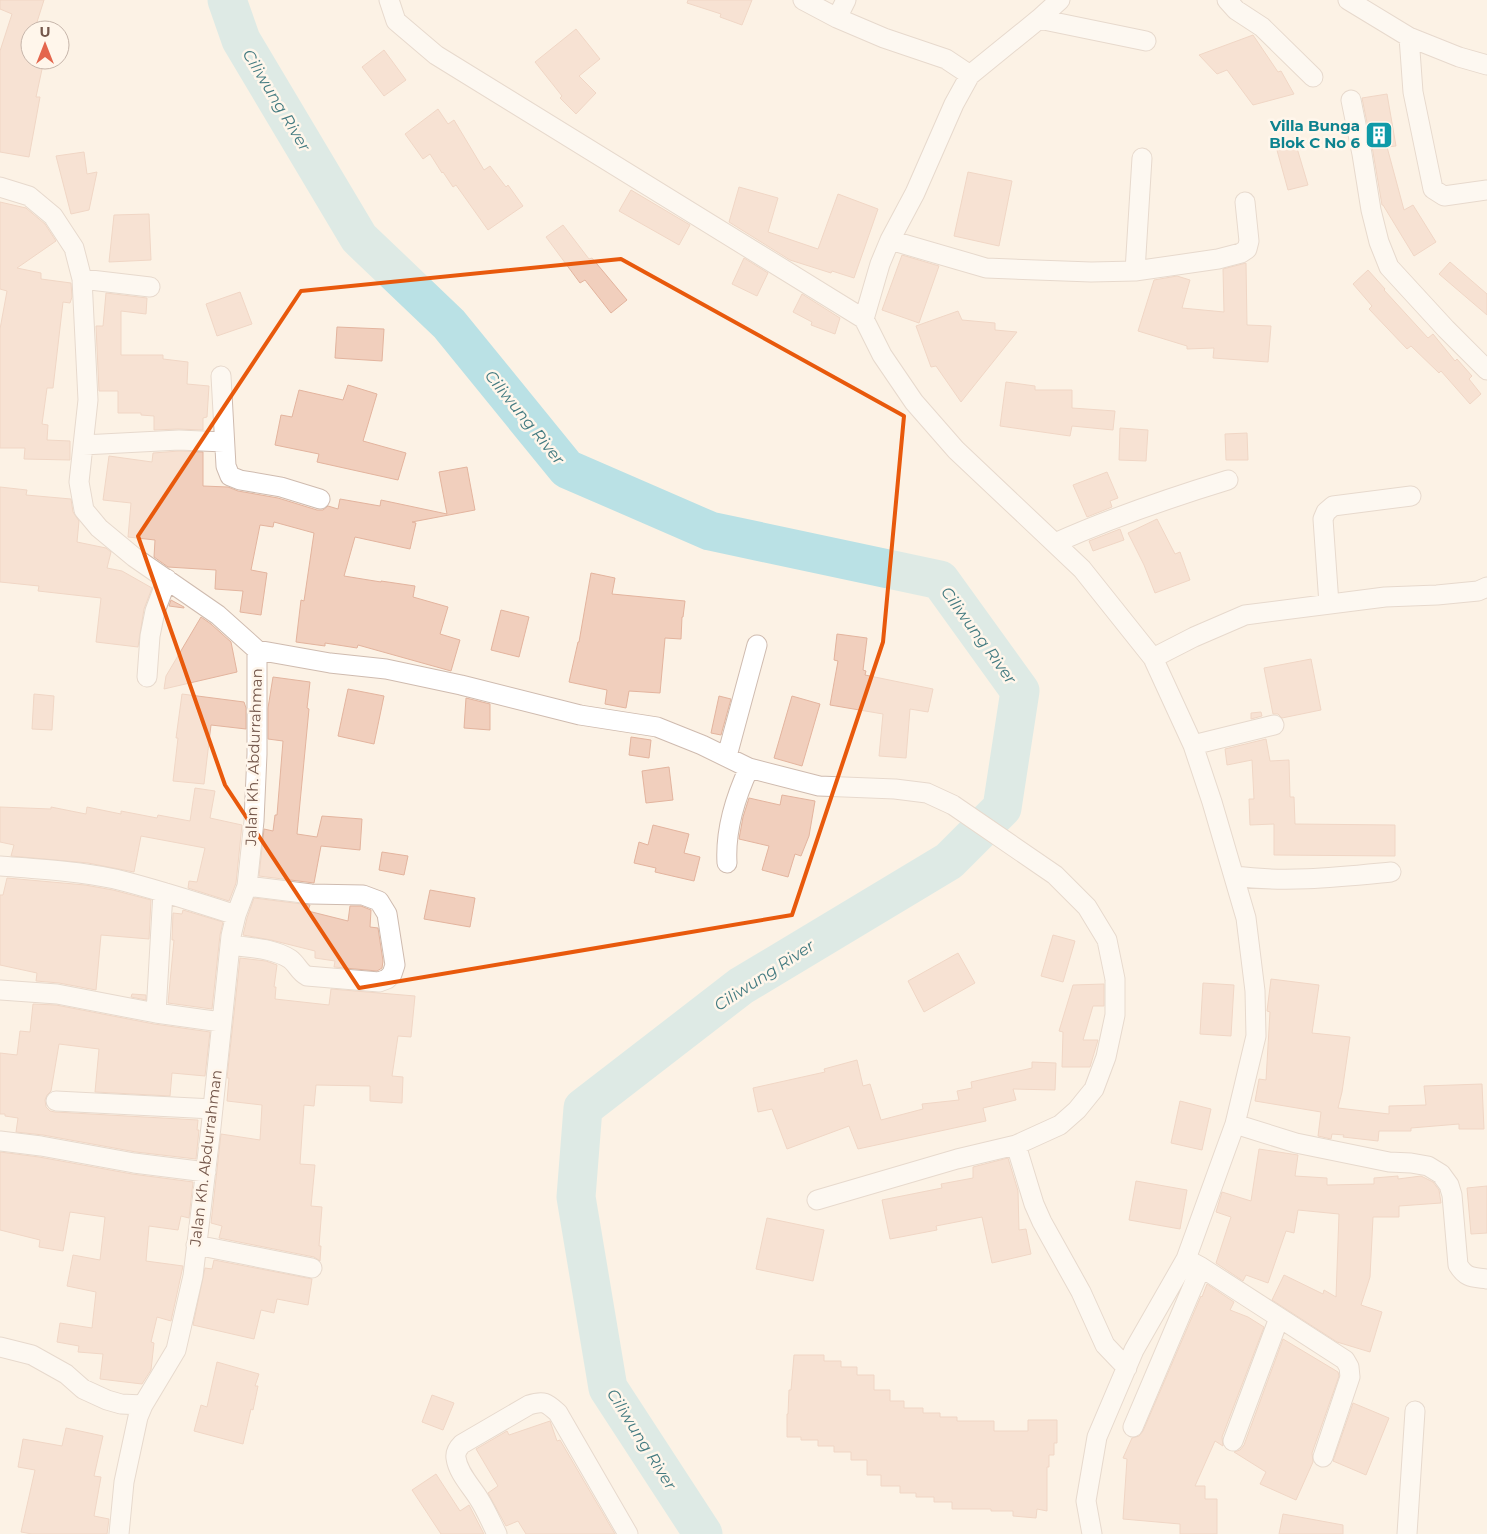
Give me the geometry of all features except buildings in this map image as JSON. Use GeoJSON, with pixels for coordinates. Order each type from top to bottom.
{"type":"FeatureCollection","features":[{"type":"Feature","properties":{"kind":"street"},"geometry":{"type":"LineString","coordinates":[[388,0],[396,22],[436,55],[864,320],[882,355],[920,408],[956,450],[1082,569],[1153,658],[1193,746],[1212,802],[1246,918],[1255,991],[1256,1036],[1235,1124],[1194,1263],[1133,1428]]}},
{"type":"Feature","properties":{"kind":"street"},"geometry":{"type":"LineString","coordinates":[[803,0],[837,18],[884,38],[946,60],[970,75]]}},
{"type":"Feature","properties":{"kind":"street"},"geometry":{"type":"LineString","coordinates":[[837,18],[846,0]]}},
{"type":"Feature","properties":{"kind":"street"},"geometry":{"type":"LineString","coordinates":[[864,320],[880,264],[890,240],[915,193],[954,104],[970,75],[1060,0]]}},
{"type":"Feature","properties":{"kind":"street"},"geometry":{"type":"LineString","coordinates":[[1227,0],[1236,10],[1262,27],[1313,77]]}},
{"type":"Feature","properties":{"kind":"street"},"geometry":{"type":"LineString","coordinates":[[1348,0],[1409,37],[1459,57],[1487,65]]}},
{"type":"Feature","properties":{"kind":"street"},"geometry":{"type":"LineString","coordinates":[[1039,19],[1146,41]]}},
{"type":"Feature","properties":{"kind":"street"},"geometry":{"type":"LineString","coordinates":[[1409,37],[1413,92],[1433,189],[1444,196],[1487,190]]}},
{"type":"Feature","properties":{"kind":"street"},"geometry":{"type":"LineString","coordinates":[[1351,100],[1371,210],[1389,267],[1487,370]]}},
{"type":"Feature","properties":{"kind":"street"},"geometry":{"type":"LineString","coordinates":[[1135,271],[1142,158]]}},
{"type":"Feature","properties":{"kind":"street","name":"Jalan Kh. Abdurrahman"},"geometry":{"type":"LineString","coordinates":[[0,187],[29,196],[53,216],[74,248],[82,279],[88,400],[79,482],[84,510],[99,528],[134,557],[218,615],[257,650],[257,754],[254,821],[246,886],[231,936],[193,1276],[176,1350],[143,1405],[138,1417],[124,1482],[119,1534]]}},
{"type":"Feature","properties":{"kind":"street"},"geometry":{"type":"LineString","coordinates":[[890,240],[986,268],[1091,272],[1135,271],[1211,260],[1241,253],[1247,249],[1249,241],[1245,202]]}},
{"type":"Feature","properties":{"kind":"street"},"geometry":{"type":"LineString","coordinates":[[82,279],[150,286]]}},
{"type":"Feature","properties":{"kind":"street"},"geometry":{"type":"LineString","coordinates":[[221,376],[226,466],[230,476],[240,480],[281,487],[320,499]]}},
{"type":"Feature","properties":{"kind":"street"},"geometry":{"type":"LineString","coordinates":[[83,445],[178,440],[224,442]]}},
{"type":"Feature","properties":{"kind":"street"},"geometry":{"type":"LineString","coordinates":[[1055,543],[1096,524],[1180,494],[1228,480]]}},
{"type":"Feature","properties":{"kind":"street"},"geometry":{"type":"LineString","coordinates":[[1329,604],[1323,519],[1326,512],[1333,506],[1411,496]]}},
{"type":"Feature","properties":{"kind":"street"},"geometry":{"type":"LineString","coordinates":[[147,677],[150,636],[155,610],[167,579]]}},
{"type":"Feature","properties":{"kind":"street"},"geometry":{"type":"LineString","coordinates":[[1153,658],[1194,637],[1245,615],[1385,597],[1478,591],[1487,587]]}},
{"type":"Feature","properties":{"kind":"street"},"geometry":{"type":"LineString","coordinates":[[727,756],[757,645]]}},
{"type":"Feature","properties":{"kind":"street"},"geometry":{"type":"LineString","coordinates":[[257,650],[330,663],[386,669],[461,685],[580,715],[657,727],[727,756],[749,768],[819,786],[896,789],[927,793],[953,805],[1055,875],[1087,908],[1108,940],[1115,979],[1115,1015],[1106,1057],[1094,1089],[1077,1110],[1060,1125],[1016,1145],[957,1159],[817,1200]]}},
{"type":"Feature","properties":{"kind":"street"},"geometry":{"type":"LineString","coordinates":[[1193,746],[1274,725]]}},
{"type":"Feature","properties":{"kind":"street"},"geometry":{"type":"LineString","coordinates":[[727,863],[726,847],[733,808],[737,793],[749,768]]}},
{"type":"Feature","properties":{"kind":"street"},"geometry":{"type":"LineString","coordinates":[[0,866],[68,872],[113,879],[163,892],[236,915]]}},
{"type":"Feature","properties":{"kind":"street"},"geometry":{"type":"LineString","coordinates":[[1234,876],[1294,880],[1391,872]]}},
{"type":"Feature","properties":{"kind":"street"},"geometry":{"type":"LineString","coordinates":[[231,945],[276,953],[287,957],[307,976],[378,982],[387,979],[392,974],[395,965],[387,914],[379,901],[363,895],[310,894],[246,886]]}},
{"type":"Feature","properties":{"kind":"street"},"geometry":{"type":"LineString","coordinates":[[156,1013],[163,892]]}},
{"type":"Feature","properties":{"kind":"street"},"geometry":{"type":"LineString","coordinates":[[0,990],[57,994],[156,1013],[221,1022]]}},
{"type":"Feature","properties":{"kind":"street"},"geometry":{"type":"LineString","coordinates":[[56,1101],[213,1109]]}},
{"type":"Feature","properties":{"kind":"street"},"geometry":{"type":"LineString","coordinates":[[1235,1124],[1296,1143],[1389,1162],[1428,1166],[1441,1174],[1449,1185],[1452,1195],[1458,1265],[1463,1273],[1471,1277],[1487,1279]]}},
{"type":"Feature","properties":{"kind":"street"},"geometry":{"type":"LineString","coordinates":[[0,1142],[41,1146],[134,1163],[206,1172]]}},
{"type":"Feature","properties":{"kind":"street"},"geometry":{"type":"LineString","coordinates":[[1016,1145],[1034,1204],[1042,1222],[1081,1292],[1105,1345],[1127,1368]]}},
{"type":"Feature","properties":{"kind":"street"},"geometry":{"type":"LineString","coordinates":[[196,1245],[312,1268]]}},
{"type":"Feature","properties":{"kind":"street"},"geometry":{"type":"LineString","coordinates":[[1194,1263],[1345,1360],[1350,1367],[1350,1377],[1323,1458]]}},
{"type":"Feature","properties":{"kind":"street"},"geometry":{"type":"LineString","coordinates":[[1092,1534],[1086,1501],[1097,1436],[1134,1350],[1194,1263]]}},
{"type":"Feature","properties":{"kind":"street"},"geometry":{"type":"LineString","coordinates":[[1233,1441],[1279,1318]]}},
{"type":"Feature","properties":{"kind":"street"},"geometry":{"type":"LineString","coordinates":[[0,1348],[32,1355],[66,1374],[83,1390],[107,1400],[121,1404],[143,1405]]}},
{"type":"Feature","properties":{"kind":"street"},"geometry":{"type":"LineString","coordinates":[[497,1534],[460,1468],[456,1459],[457,1448],[529,1405],[539,1402],[547,1404],[558,1413],[628,1534]]}},
{"type":"Feature","properties":{"kind":"street"},"geometry":{"type":"LineString","coordinates":[[1407,1534],[1415,1411]]}},
{"type":"Feature","properties":{"kind":"highlighted area"},"geometry":{"type":"Polygon","coordinates":[[[621,259],[904,416],[883,642],[792,915],[359,988],[225,785],[138,536],[301,291],[621,259]]]}},
{"type":"Feature","properties":{"kind":"waterway","name":"Ciliwung River"},"geometry":{"type":"LineString","coordinates":[[227,0],[241,40],[359,238],[449,324],[567,469],[710,531],[940,580],[1020,691],[1002,808],[949,861],[741,986],[583,1108],[576,1197],[608,1388],[703,1534]]}},
{"type":"Feature","properties":{"kind":"place","name":"Villa Bunga Blok C No 6"},"geometry":{"type":"Point","coordinates":[1379,135]}}]}
